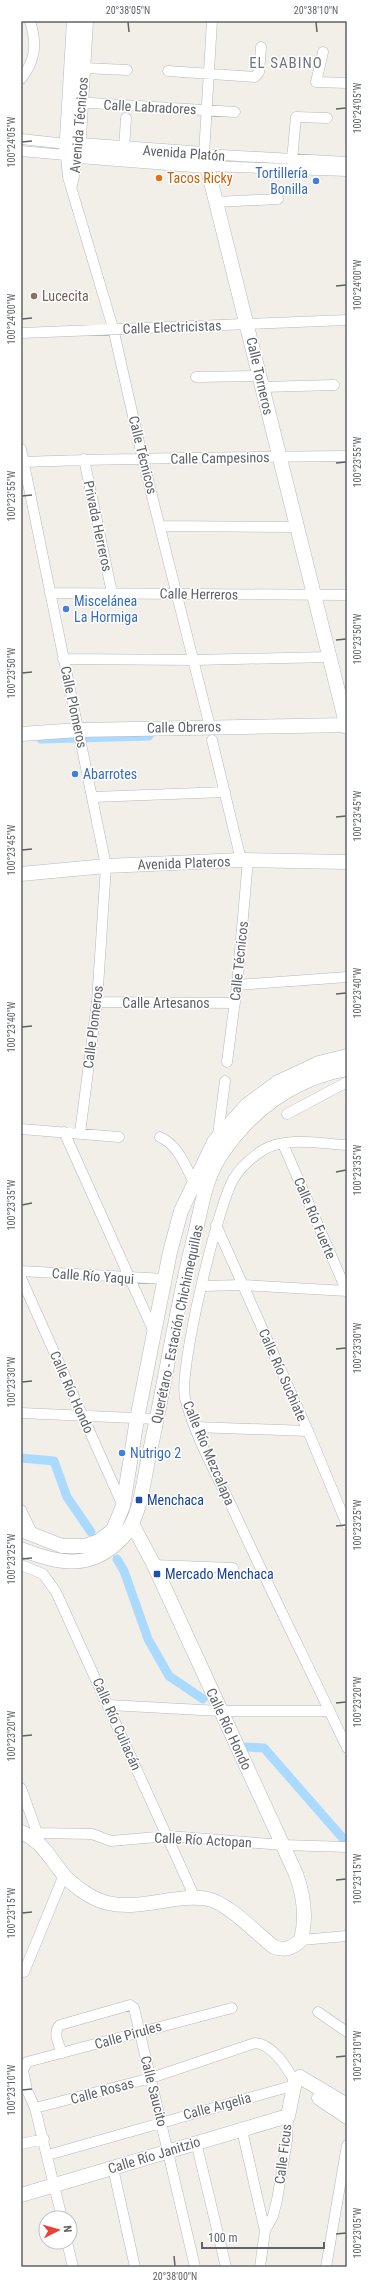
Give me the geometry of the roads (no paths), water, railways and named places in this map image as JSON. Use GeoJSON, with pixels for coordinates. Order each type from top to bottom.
{"type":"FeatureCollection","features":[{"type":"Feature","properties":{"kind":"street"},"geometry":{"type":"LineString","coordinates":[[21,79],[30,68],[36,50],[30,21]]}},
{"type":"Feature","properties":{"kind":"street","name":"Avenida Técnicos"},"geometry":{"type":"LineString","coordinates":[[72,185],[68,177],[76,102],[74,21]]}},
{"type":"Feature","properties":{"kind":"street","name":"Avenida Técnicos"},"geometry":{"type":"LineString","coordinates":[[76,102],[84,68],[86,21]]}},
{"type":"Feature","properties":{"kind":"street","name":"Calle Torneros"},"geometry":{"type":"LineString","coordinates":[[212,21],[206,110],[205,160],[347,726]]}},
{"type":"Feature","properties":{"kind":"street"},"geometry":{"type":"LineString","coordinates":[[168,72],[256,77],[259,72],[261,47]]}},
{"type":"Feature","properties":{"kind":"street"},"geometry":{"type":"LineString","coordinates":[[323,52],[316,82],[347,84]]}},
{"type":"Feature","properties":{"kind":"street"},"geometry":{"type":"LineString","coordinates":[[84,68],[127,70]]}},
{"type":"Feature","properties":{"kind":"street","name":"Calle Labradores"},"geometry":{"type":"LineString","coordinates":[[76,102],[235,112]]}},
{"type":"Feature","properties":{"kind":"street"},"geometry":{"type":"LineString","coordinates":[[292,160],[296,117],[327,118]]}},
{"type":"Feature","properties":{"kind":"street","name":"Calle Labradores"},"geometry":{"type":"LineString","coordinates":[[124,148],[126,118]]}},
{"type":"Feature","properties":{"kind":"street","name":"Avenida Platón"},"geometry":{"type":"LineString","coordinates":[[21,140],[72,150],[347,171]]}},
{"type":"Feature","properties":{"kind":"street","name":"Avenida Platón"},"geometry":{"type":"LineString","coordinates":[[21,151],[124,148],[205,160],[292,160],[347,162]]}},
{"type":"Feature","properties":{"kind":"street","name":"Calle Técnicos"},"geometry":{"type":"LineString","coordinates":[[72,185],[113,328],[143,460],[161,526],[225,792],[245,860],[237,986],[228,1062]]}},
{"type":"Feature","properties":{"kind":"street"},"geometry":{"type":"LineString","coordinates":[[215,202],[278,199]]}},
{"type":"Feature","properties":{"kind":"street","name":"Calle Electricistas"},"geometry":{"type":"LineString","coordinates":[[21,333],[113,328],[347,320]]}},
{"type":"Feature","properties":{"kind":"street"},"geometry":{"type":"LineString","coordinates":[[196,376],[261,382],[334,385]]}},
{"type":"Feature","properties":{"kind":"street","name":"Calle Plomeros"},"geometry":{"type":"LineString","coordinates":[[21,449],[22,462],[80,734],[106,866],[97,1002],[80,1133]]}},
{"type":"Feature","properties":{"kind":"street","name":"Calle Campesinos"},"geometry":{"type":"LineString","coordinates":[[22,462],[84,459],[143,460],[347,456]]}},
{"type":"Feature","properties":{"kind":"street","name":"Privada Herreros"},"geometry":{"type":"LineString","coordinates":[[84,459],[112,593]]}},
{"type":"Feature","properties":{"kind":"street"},"geometry":{"type":"LineString","coordinates":[[161,526],[297,527]]}},
{"type":"Feature","properties":{"kind":"street","name":"Calle Herreros"},"geometry":{"type":"LineString","coordinates":[[50,593],[177,593],[314,596],[347,595]]}},
{"type":"Feature","properties":{"kind":"street"},"geometry":{"type":"LineString","coordinates":[[63,659],[194,660],[329,657]]}},
{"type":"Feature","properties":{"kind":"street","name":"Calle Obreros"},"geometry":{"type":"LineString","coordinates":[[21,734],[211,733],[347,726]]}},
{"type":"Feature","properties":{"kind":"street"},"geometry":{"type":"LineString","coordinates":[[92,797],[225,792]]}},
{"type":"Feature","properties":{"kind":"street","name":"Avenida Plateros"},"geometry":{"type":"LineString","coordinates":[[21,874],[106,866],[245,860],[347,862]]}},
{"type":"Feature","properties":{"kind":"street"},"geometry":{"type":"LineString","coordinates":[[237,986],[347,977]]}},
{"type":"Feature","properties":{"kind":"street","name":"Calle Artesanos"},"geometry":{"type":"LineString","coordinates":[[97,1002],[235,1003]]}},
{"type":"Feature","properties":{"kind":"street","name":"Querétaro - Estación Chichimequillas"},"geometry":{"type":"LineString","coordinates":[[27,1533],[62,1546],[85,1546],[99,1541],[113,1530],[123,1506],[137,1419],[154,1332],[181,1211],[218,1135],[247,1105],[278,1082],[319,1063],[347,1070]]}},
{"type":"Feature","properties":{"kind":"street"},"geometry":{"type":"LineString","coordinates":[[287,1114],[347,1070]]}},
{"type":"Feature","properties":{"kind":"street","name":"Querétaro - Estación Chichimequillas"},"geometry":{"type":"LineString","coordinates":[[21,1549],[45,1559],[61,1562],[84,1560],[103,1552],[122,1538],[132,1524],[139,1500],[157,1419],[189,1256],[206,1189],[218,1159],[240,1129],[278,1096],[301,1082],[347,1070]]}},
{"type":"Feature","properties":{"kind":"street"},"geometry":{"type":"LineString","coordinates":[[218,1135],[225,1081]]}},
{"type":"Feature","properties":{"kind":"street"},"geometry":{"type":"LineString","coordinates":[[21,1128],[119,1137]]}},
{"type":"Feature","properties":{"kind":"street"},"geometry":{"type":"LineString","coordinates":[[64,1132],[154,1332]]}},
{"type":"Feature","properties":{"kind":"street"},"geometry":{"type":"LineString","coordinates":[[160,1137],[169,1141],[178,1152],[194,1182]]}},
{"type":"Feature","properties":{"kind":"street","name":"Calle Río Mezcalapa"},"geometry":{"type":"LineString","coordinates":[[347,1145],[284,1144],[265,1149],[245,1164],[233,1180],[216,1225],[192,1333],[184,1382],[185,1396],[195,1427],[260,1569],[347,1748]]}},
{"type":"Feature","properties":{"kind":"street","name":"Calle Río Fuerte"},"geometry":{"type":"LineString","coordinates":[[284,1144],[347,1291]]}},
{"type":"Feature","properties":{"kind":"street","name":"Calle Río Suchiate"},"geometry":{"type":"LineString","coordinates":[[216,1225],[308,1431],[347,1526]]}},
{"type":"Feature","properties":{"kind":"street","name":"Calle Río Yaqui"},"geometry":{"type":"LineString","coordinates":[[21,1271],[165,1279]]}},
{"type":"Feature","properties":{"kind":"street","name":"Calle Río Hondo"},"geometry":{"type":"LineString","coordinates":[[21,1278],[123,1506]]}},
{"type":"Feature","properties":{"kind":"street"},"geometry":{"type":"LineString","coordinates":[[203,1286],[242,1285],[347,1291]]}},
{"type":"Feature","properties":{"kind":"street"},"geometry":{"type":"LineString","coordinates":[[175,1329],[192,1333]]}},
{"type":"Feature","properties":{"kind":"street"},"geometry":{"type":"LineString","coordinates":[[21,1413],[157,1419]]}},
{"type":"Feature","properties":{"kind":"street"},"geometry":{"type":"LineString","coordinates":[[195,1427],[308,1431]]}},
{"type":"Feature","properties":{"kind":"street"},"geometry":{"type":"LineString","coordinates":[[21,1510],[27,1533]]}},
{"type":"Feature","properties":{"kind":"street","name":"Calle Río Hondo"},"geometry":{"type":"LineString","coordinates":[[132,1524],[154,1565],[282,1845],[301,1890],[305,1921],[302,1940]]}},
{"type":"Feature","properties":{"kind":"street","name":"Calle Río Culiacán"},"geometry":{"type":"LineString","coordinates":[[21,1565],[43,1574],[56,1592],[109,1705],[195,1898]]}},
{"type":"Feature","properties":{"kind":"street"},"geometry":{"type":"LineString","coordinates":[[154,1565],[233,1568]]}},
{"type":"Feature","properties":{"kind":"street"},"geometry":{"type":"LineString","coordinates":[[109,1705],[220,1711],[330,1711]]}},
{"type":"Feature","properties":{"kind":"street"},"geometry":{"type":"LineString","coordinates":[[21,1788],[39,1838],[64,1875],[85,1892],[108,1903],[137,1904],[195,1898],[209,1899],[224,1907],[274,1947],[281,1950],[290,1949],[302,1940],[347,1936]]}},
{"type":"Feature","properties":{"kind":"street","name":"Calle Río Actopan"},"geometry":{"type":"LineString","coordinates":[[21,1832],[39,1838],[92,1834],[111,1841],[168,1836],[282,1845],[347,1847]]}},
{"type":"Feature","properties":{"kind":"street"},"geometry":{"type":"LineString","coordinates":[[24,1972],[64,1875]]}},
{"type":"Feature","properties":{"kind":"street","name":"Calle Saucito"},"geometry":{"type":"LineString","coordinates":[[62,2053],[56,2034],[57,2028],[60,2025],[130,2006],[134,2008],[169,2150],[195,2267]]}},
{"type":"Feature","properties":{"kind":"street","name":"Calle Pirules"},"geometry":{"type":"LineString","coordinates":[[24,2091],[23,2070],[24,2065],[27,2062],[232,2008]]}},
{"type":"Feature","properties":{"kind":"street"},"geometry":{"type":"LineString","coordinates":[[318,2012],[347,2032]]}},
{"type":"Feature","properties":{"kind":"street","name":"Calle Rosas"},"geometry":{"type":"LineString","coordinates":[[35,2108],[151,2078],[260,2044],[279,2058],[295,2079]]}},
{"type":"Feature","properties":{"kind":"street"},"geometry":{"type":"LineString","coordinates":[[295,2079],[347,2105]]}},
{"type":"Feature","properties":{"kind":"street"},"geometry":{"type":"LineString","coordinates":[[295,2079],[347,2117]]}},
{"type":"Feature","properties":{"kind":"street","name":"Calle Ficus"},"geometry":{"type":"LineString","coordinates":[[260,2267],[265,2231],[273,2216],[277,2200],[287,2141],[288,2116],[295,2079]]}},
{"type":"Feature","properties":{"kind":"street","name":"Calle Argelia"},"geometry":{"type":"LineString","coordinates":[[48,2155],[295,2079]]}},
{"type":"Feature","properties":{"kind":"street"},"geometry":{"type":"LineString","coordinates":[[24,2091],[35,2108],[48,2155],[60,2210]]}},
{"type":"Feature","properties":{"kind":"street","name":"Calle Río Janitzio"},"geometry":{"type":"LineString","coordinates":[[21,2195],[288,2116]]}},
{"type":"Feature","properties":{"kind":"street","name":"Calle Ficus"},"geometry":{"type":"LineString","coordinates":[[242,2130],[265,2231]]}},
{"type":"Feature","properties":{"kind":"street"},"geometry":{"type":"LineString","coordinates":[[21,2144],[44,2139]]}},
{"type":"Feature","properties":{"kind":"street"},"geometry":{"type":"LineString","coordinates":[[196,2142],[226,2267]]}},
{"type":"Feature","properties":{"kind":"street"},"geometry":{"type":"LineString","coordinates":[[326,2267],[347,2145]]}},
{"type":"Feature","properties":{"kind":"street"},"geometry":{"type":"LineString","coordinates":[[113,2168],[135,2267]]}},
{"type":"Feature","properties":{"kind":"street"},"geometry":{"type":"LineString","coordinates":[[69,2250],[72,2267]]}},
{"type":"Feature","properties":{"kind":"waterway"},"geometry":{"type":"LineString","coordinates":[[41,739],[149,736]]}},
{"type":"Feature","properties":{"kind":"waterway"},"geometry":{"type":"LineString","coordinates":[[21,1458],[54,1461],[67,1497],[91,1532]]}},
{"type":"Feature","properties":{"kind":"waterway"},"geometry":{"type":"LineString","coordinates":[[117,1559],[124,1571],[148,1639],[169,1676],[203,1699]]}},
{"type":"Feature","properties":{"kind":"waterway"},"geometry":{"type":"LineString","coordinates":[[244,1747],[264,1748],[347,1843]]}},
{"type":"Feature","properties":{"kind":"place","name":"Tacos Ricky"},"geometry":{"type":"Point","coordinates":[159,178]}},
{"type":"Feature","properties":{"kind":"place","name":"Tortillería Bonilla"},"geometry":{"type":"Point","coordinates":[316,181]}},
{"type":"Feature","properties":{"kind":"place","name":"Lucecita"},"geometry":{"type":"Point","coordinates":[34,296]}},
{"type":"Feature","properties":{"kind":"place","name":"Miscelánea La Hormiga"},"geometry":{"type":"Point","coordinates":[66,609]}},
{"type":"Feature","properties":{"kind":"place","name":"Abarrotes"},"geometry":{"type":"Point","coordinates":[75,774]}},
{"type":"Feature","properties":{"kind":"place","name":"Nutrigo 2"},"geometry":{"type":"Point","coordinates":[122,1453]}},
{"type":"Feature","properties":{"kind":"place","name":"Menchaca"},"geometry":{"type":"Point","coordinates":[139,1500]}},
{"type":"Feature","properties":{"kind":"place","name":"Mercado Menchaca"},"geometry":{"type":"Point","coordinates":[157,1574]}},
{"type":"Feature","properties":{"kind":"district","name":"EL SABINO"},"geometry":{"type":"Point","coordinates":[286,63]}}]}
